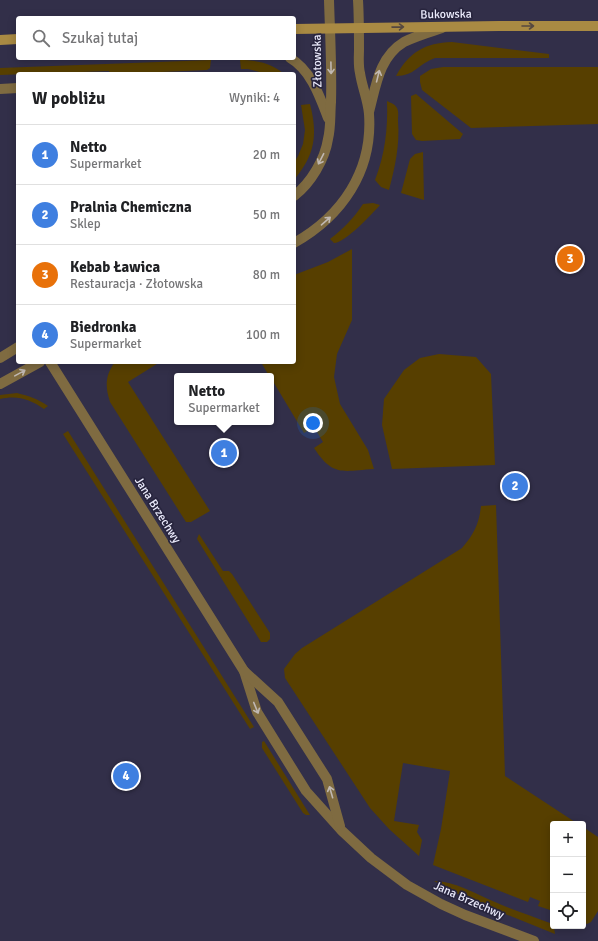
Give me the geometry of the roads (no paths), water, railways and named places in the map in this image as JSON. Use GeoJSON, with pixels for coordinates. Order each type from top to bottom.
{"type":"FeatureCollection","features":[{"type":"Feature","properties":{"kind":"main road","name":"Bukowska"},"geometry":{"type":"LineString","coordinates":[[296,29],[446,26],[598,26]]}},
{"type":"Feature","properties":{"kind":"main road"},"geometry":{"type":"LineString","coordinates":[[0,40],[16,39]]}},
{"type":"Feature","properties":{"kind":"street","name":"Złotowska"},"geometry":{"type":"LineString","coordinates":[[296,194],[316,171],[328,139],[330,122],[329,0]]}},
{"type":"Feature","properties":{"kind":"street"},"geometry":{"type":"LineString","coordinates":[[358,0],[359,72],[369,114]]}},
{"type":"Feature","properties":{"kind":"street"},"geometry":{"type":"LineString","coordinates":[[296,242],[308,235],[334,213],[352,190],[364,159],[368,139],[369,114],[380,70],[390,53],[405,42],[446,26]]}},
{"type":"Feature","properties":{"kind":"street","name":"Złotowska"},"geometry":{"type":"LineString","coordinates":[[292,60],[308,74],[330,122]]}},
{"type":"Feature","properties":{"kind":"street"},"geometry":{"type":"LineString","coordinates":[[0,89],[16,88]]}},
{"type":"Feature","properties":{"kind":"street"},"geometry":{"type":"LineString","coordinates":[[0,358],[16,348]]}},
{"type":"Feature","properties":{"kind":"street"},"geometry":{"type":"LineString","coordinates":[[0,384],[36,364]]}},
{"type":"Feature","properties":{"kind":"street","name":"Jana Brzechwy"},"geometry":{"type":"LineString","coordinates":[[51,364],[244,671],[257,712],[306,790],[342,830],[371,858],[407,885],[447,907],[534,941]]}},
{"type":"Feature","properties":{"kind":"street","name":"Jana Brzechwy"},"geometry":{"type":"LineString","coordinates":[[244,671],[278,702],[327,779],[342,830]]}},
{"type":"Feature","properties":{"kind":"place","name":"Kebab Ławica"},"geometry":{"type":"Point","coordinates":[570,259]}},
{"type":"Feature","properties":{"kind":"place","name":"Netto"},"geometry":{"type":"Point","coordinates":[224,453]}},
{"type":"Feature","properties":{"kind":"place","name":"Pralnia Chemiczna"},"geometry":{"type":"Point","coordinates":[515,486]}},
{"type":"Feature","properties":{"kind":"place","name":"Biedronka"},"geometry":{"type":"Point","coordinates":[126,776]}}]}
